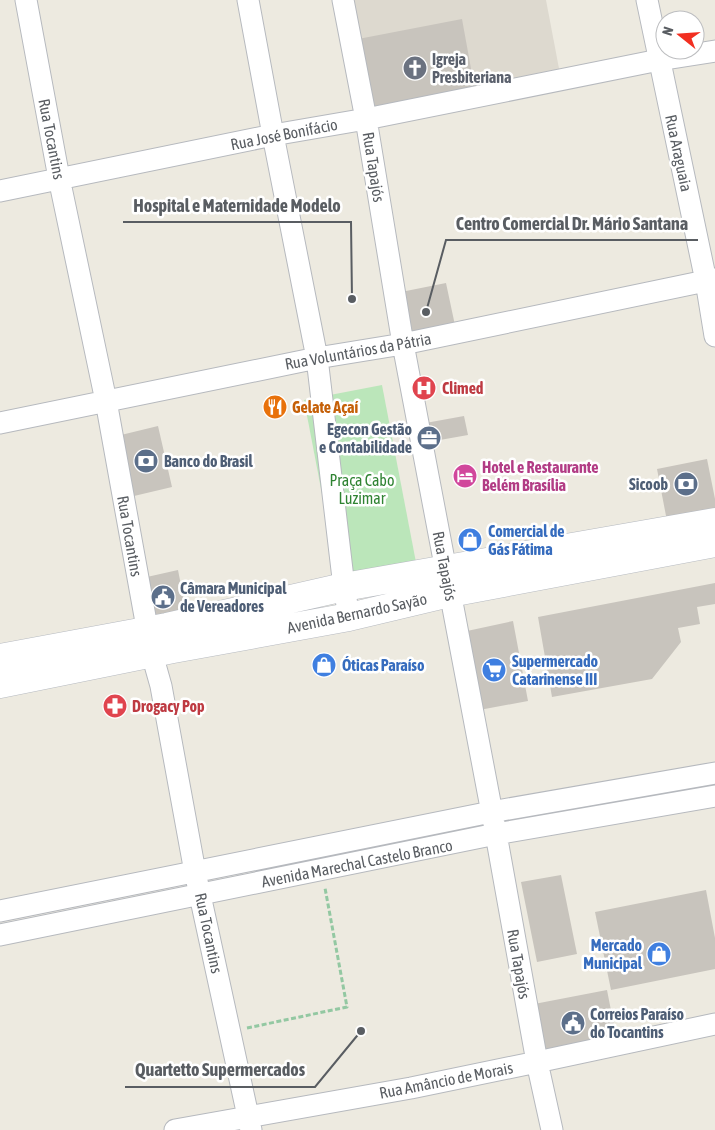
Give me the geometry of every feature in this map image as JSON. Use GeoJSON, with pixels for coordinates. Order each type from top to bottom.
{"type":"FeatureCollection","features":[{"type":"Feature","properties":{"kind":"main road","name":"Avenida Bernardo Sayão"},"geometry":{"type":"LineString","coordinates":[[150,642],[173,649],[349,617],[447,581],[715,522]]}},
{"type":"Feature","properties":{"kind":"main road","name":"Avenida Bernardo Sayão"},"geometry":{"type":"LineString","coordinates":[[0,658],[150,642],[344,587],[447,581],[715,543]]}},
{"type":"Feature","properties":{"kind":"main road","name":"Avenida Bernardo Sayão"},"geometry":{"type":"LineString","coordinates":[[0,684],[132,657],[150,642]]}},
{"type":"Feature","properties":{"kind":"street","name":"Rua Tocantins"},"geometry":{"type":"LineString","coordinates":[[26,0],[59,178],[106,401],[137,575],[161,686],[195,872],[250,1123]]}},
{"type":"Feature","properties":{"kind":"street"},"geometry":{"type":"LineString","coordinates":[[248,0],[317,358],[349,617]]}},
{"type":"Feature","properties":{"kind":"street","name":"Rua Tapajós"},"geometry":{"type":"LineString","coordinates":[[343,0],[366,119],[403,344],[492,812],[537,1062],[552,1130]]}},
{"type":"Feature","properties":{"kind":"street","name":"Rua Araguaia"},"geometry":{"type":"LineString","coordinates":[[647,0],[655,40]]}},
{"type":"Feature","properties":{"kind":"street","name":"Rua José Bonifácio"},"geometry":{"type":"LineString","coordinates":[[0,191],[273,135],[366,119],[659,60]]}},
{"type":"Feature","properties":{"kind":"street","name":"Rua Araguaia"},"geometry":{"type":"LineString","coordinates":[[659,60],[710,280],[715,336]]}},
{"type":"Feature","properties":{"kind":"street","name":"Rua Voluntários da Pátria"},"geometry":{"type":"LineString","coordinates":[[0,423],[317,358],[403,344],[710,280]]}},
{"type":"Feature","properties":{"kind":"street","name":"Avenida Marechal Castelo Branco"},"geometry":{"type":"LineString","coordinates":[[0,912],[492,812],[715,774]]}},
{"type":"Feature","properties":{"kind":"street","name":"Avenida Marechal Castelo Branco"},"geometry":{"type":"LineString","coordinates":[[0,935],[496,834],[715,796]]}},
{"type":"Feature","properties":{"kind":"street","name":"Rua Amâncio de Morais"},"geometry":{"type":"LineString","coordinates":[[175,1130],[250,1123],[715,1024]]}},
{"type":"Feature","properties":{"kind":"path"},"geometry":{"type":"LineString","coordinates":[[230,1031],[347,1007],[322,870]]}},
{"type":"Feature","properties":{"kind":"shaded area"},"geometry":{"type":"Polygon","coordinates":[[[346,0],[546,0],[561,79],[476,96],[353,40],[346,0]]]}},
{"type":"Feature","properties":{"kind":"green space","name":"Praça Cabo Luzimar"},"geometry":{"type":"Polygon","coordinates":[[[382,385],[419,578],[341,593],[304,400],[382,385]]]}},
{"type":"Feature","properties":{"kind":"building","name":"Igreja Presbiteriana"},"geometry":{"type":"Polygon","coordinates":[[[462,19],[476,96],[368,116],[353,40],[462,19]]]}},
{"type":"Feature","properties":{"kind":"building"},"geometry":{"type":"Polygon","coordinates":[[[446,283],[456,330],[406,340],[396,293],[446,283]]]}},
{"type":"Feature","properties":{"kind":"building"},"geometry":{"type":"Polygon","coordinates":[[[464,416],[468,435],[423,443],[420,424],[464,416]]]}},
{"type":"Feature","properties":{"kind":"building","name":"Banco do Brasil"},"geometry":{"type":"Polygon","coordinates":[[[158,426],[172,487],[134,496],[121,435],[158,426]]]}},
{"type":"Feature","properties":{"kind":"building","name":"Sicoob"},"geometry":{"type":"Polygon","coordinates":[[[707,459],[715,499],[715,512],[667,521],[657,469],[707,459]]]}},
{"type":"Feature","properties":{"kind":"building","name":"Câmara Municipal de Vereadores"},"geometry":{"type":"Polygon","coordinates":[[[178,570],[188,621],[145,616],[138,579],[178,570]]]}},
{"type":"Feature","properties":{"kind":"building"},"geometry":{"type":"Polygon","coordinates":[[[715,583],[715,604],[697,607],[700,624],[678,628],[681,642],[652,679],[552,697],[538,617],[715,583]]]}},
{"type":"Feature","properties":{"kind":"building","name":"Supermercado Catarinense III"},"geometry":{"type":"Polygon","coordinates":[[[513,621],[528,701],[474,711],[467,631],[513,621]]]}},
{"type":"Feature","properties":{"kind":"building"},"geometry":{"type":"Polygon","coordinates":[[[561,875],[577,954],[537,962],[521,882],[561,875]]]}},
{"type":"Feature","properties":{"kind":"building","name":"Mercado Municipal"},"geometry":{"type":"Polygon","coordinates":[[[706,890],[715,938],[715,969],[611,990],[595,912],[706,890]]]}},
{"type":"Feature","properties":{"kind":"building","name":"Correios Paraíso do Tocantins"},"geometry":{"type":"Polygon","coordinates":[[[607,990],[617,1041],[539,1057],[529,1005],[607,990]]]}},
{"type":"Feature","properties":{"kind":"place","name":"Igreja Presbiteriana"},"geometry":{"type":"Point","coordinates":[415,68]}},
{"type":"Feature","properties":{"kind":"place","name":"Hospital e Maternidade Modelo"},"geometry":{"type":"Point","coordinates":[352,299]}},
{"type":"Feature","properties":{"kind":"place","name":"Centro Comercial Dr. Mário Santana"},"geometry":{"type":"Point","coordinates":[426,312]}},
{"type":"Feature","properties":{"kind":"place","name":"Climed"},"geometry":{"type":"Point","coordinates":[424,388]}},
{"type":"Feature","properties":{"kind":"place","name":"Gelate Açaí"},"geometry":{"type":"Point","coordinates":[275,407]}},
{"type":"Feature","properties":{"kind":"place","name":"Egecon Gestão e Contabilidade"},"geometry":{"type":"Point","coordinates":[429,438]}},
{"type":"Feature","properties":{"kind":"place","name":"Banco do Brasil"},"geometry":{"type":"Point","coordinates":[146,461]}},
{"type":"Feature","properties":{"kind":"place","name":"Hotel e Restaurante Belém Brasília"},"geometry":{"type":"Point","coordinates":[465,476]}},
{"type":"Feature","properties":{"kind":"place","name":"Sicoob"},"geometry":{"type":"Point","coordinates":[686,484]}},
{"type":"Feature","properties":{"kind":"place","name":"Comercial de Gás Fátima"},"geometry":{"type":"Point","coordinates":[470,540]}},
{"type":"Feature","properties":{"kind":"place","name":"Câmara Municipal de Vereadores"},"geometry":{"type":"Point","coordinates":[163,597]}},
{"type":"Feature","properties":{"kind":"place","name":"Óticas Paraíso"},"geometry":{"type":"Point","coordinates":[324,665]}},
{"type":"Feature","properties":{"kind":"place","name":"Supermercado Catarinense III"},"geometry":{"type":"Point","coordinates":[494,670]}},
{"type":"Feature","properties":{"kind":"place","name":"Drogacy Pop"},"geometry":{"type":"Point","coordinates":[115,706]}},
{"type":"Feature","properties":{"kind":"place","name":"Mercado Municipal"},"geometry":{"type":"Point","coordinates":[659,954]}},
{"type":"Feature","properties":{"kind":"place","name":"Correios Paraíso do Tocantins"},"geometry":{"type":"Point","coordinates":[573,1023]}},
{"type":"Feature","properties":{"kind":"place","name":"Quartetto Supermercados"},"geometry":{"type":"Point","coordinates":[361,1031]}}]}
